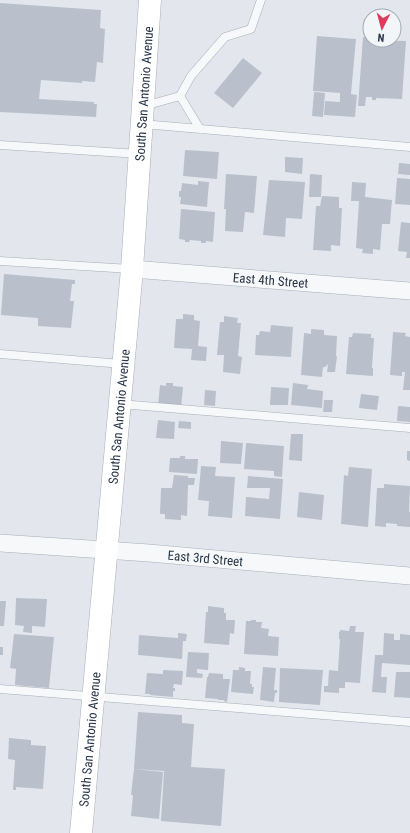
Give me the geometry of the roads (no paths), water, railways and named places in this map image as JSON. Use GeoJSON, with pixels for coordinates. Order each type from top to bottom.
{"type":"FeatureCollection","features":[{"type":"Feature","properties":{"kind":"main road","name":"South San Antonio Avenue"},"geometry":{"type":"LineString","coordinates":[[81,833],[132,269],[150,0]]}},
{"type":"Feature","properties":{"kind":"street","name":"East 4th Street"},"geometry":{"type":"LineString","coordinates":[[132,269],[410,291]]}},
{"type":"Feature","properties":{"kind":"street","name":"East 3rd Street"},"geometry":{"type":"LineString","coordinates":[[0,543],[106,550],[410,576]]}},
{"type":"Feature","properties":{"kind":"lane"},"geometry":{"type":"LineString","coordinates":[[142,115],[180,96],[191,76],[225,37],[251,29],[261,0]]}},
{"type":"Feature","properties":{"kind":"lane"},"geometry":{"type":"LineString","coordinates":[[180,96],[200,129]]}},
{"type":"Feature","properties":{"kind":"lane"},"geometry":{"type":"LineString","coordinates":[[142,115],[200,129],[410,147]]}},
{"type":"Feature","properties":{"kind":"lane"},"geometry":{"type":"LineString","coordinates":[[0,145],[139,154]]}},
{"type":"Feature","properties":{"kind":"lane"},"geometry":{"type":"LineString","coordinates":[[0,261],[132,269]]}},
{"type":"Feature","properties":{"kind":"lane"},"geometry":{"type":"LineString","coordinates":[[0,354],[123,364]]}},
{"type":"Feature","properties":{"kind":"lane"},"geometry":{"type":"LineString","coordinates":[[119,404],[410,428]]}},
{"type":"Feature","properties":{"kind":"lane"},"geometry":{"type":"LineString","coordinates":[[0,689],[410,722]]}}]}
